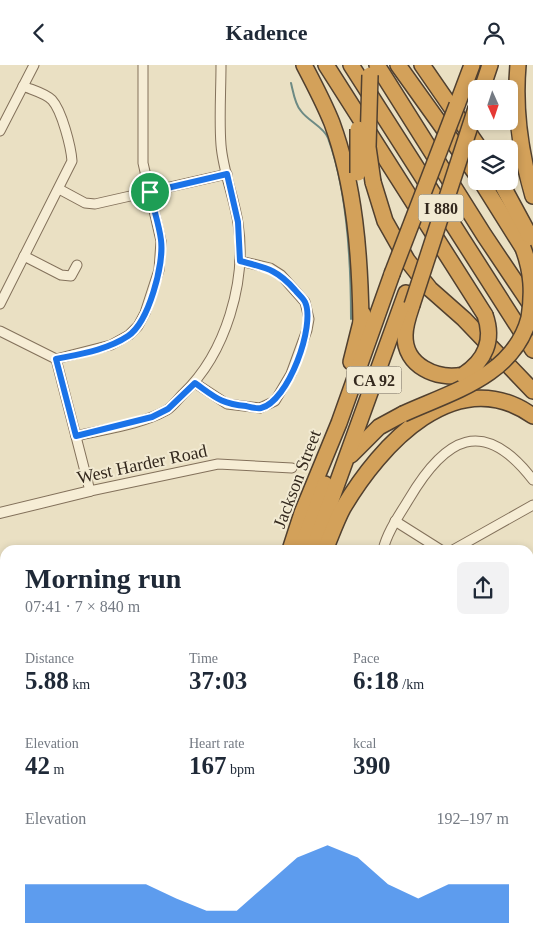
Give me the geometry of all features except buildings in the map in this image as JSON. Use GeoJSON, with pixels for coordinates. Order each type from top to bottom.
{"type":"FeatureCollection","features":[{"type":"Feature","properties":{"kind":"highway"},"geometry":{"type":"LineString","coordinates":[[304,65],[331,122],[346,174],[360,267],[361,322]]}},
{"type":"Feature","properties":{"kind":"highway"},"geometry":{"type":"LineString","coordinates":[[326,65],[486,315],[490,338],[480,362],[464,375],[446,377],[429,373],[416,364],[406,348],[405,336],[409,299]]}},
{"type":"Feature","properties":{"kind":"highway","name":"I 880"},"geometry":{"type":"LineString","coordinates":[[351,65],[533,350]]}},
{"type":"Feature","properties":{"kind":"highway"},"geometry":{"type":"LineString","coordinates":[[398,65],[468,164]]}},
{"type":"Feature","properties":{"kind":"highway"},"geometry":{"type":"LineString","coordinates":[[422,65],[474,140]]}},
{"type":"Feature","properties":{"kind":"highway"},"geometry":{"type":"LineString","coordinates":[[457,105],[468,65]]}},
{"type":"Feature","properties":{"kind":"highway","name":"CA 92"},"geometry":{"type":"LineString","coordinates":[[339,423],[392,273],[472,65]]}},
{"type":"Feature","properties":{"kind":"highway"},"geometry":{"type":"LineString","coordinates":[[485,80],[490,65]]}},
{"type":"Feature","properties":{"kind":"highway"},"geometry":{"type":"LineString","coordinates":[[518,65],[517,124],[522,161],[533,196]]}},
{"type":"Feature","properties":{"kind":"highway"},"geometry":{"type":"LineString","coordinates":[[339,423],[344,383],[366,301],[367,273],[358,173],[358,129],[362,95],[370,67]]}},
{"type":"Feature","properties":{"kind":"highway"},"geometry":{"type":"LineString","coordinates":[[370,67],[368,147],[373,182],[385,221],[407,260],[430,289],[464,319],[533,391]]}},
{"type":"Feature","properties":{"kind":"highway","name":"I 880"},"geometry":{"type":"LineString","coordinates":[[370,67],[533,308]]}},
{"type":"Feature","properties":{"kind":"highway","name":"I 880"},"geometry":{"type":"LineString","coordinates":[[370,67],[533,336]]}},
{"type":"Feature","properties":{"kind":"highway","name":"CA 92"},"geometry":{"type":"LineString","coordinates":[[315,545],[342,466],[409,299],[468,130]]}},
{"type":"Feature","properties":{"kind":"highway"},"geometry":{"type":"LineString","coordinates":[[488,190],[528,245]]}},
{"type":"Feature","properties":{"kind":"highway"},"geometry":{"type":"LineString","coordinates":[[342,466],[363,441],[379,427],[486,376],[502,364],[519,344],[526,328],[532,301],[532,277],[528,245],[504,190]]}},
{"type":"Feature","properties":{"kind":"highway"},"geometry":{"type":"LineString","coordinates":[[303,545],[352,412],[378,314]]}},
{"type":"Feature","properties":{"kind":"highway"},"geometry":{"type":"LineString","coordinates":[[327,545],[343,509],[369,470],[392,443],[423,418],[457,401],[470,397],[492,398],[514,404],[533,416]]}},
{"type":"Feature","properties":{"kind":"highway","name":"Jackson Street"},"geometry":{"type":"LineString","coordinates":[[292,545],[302,513],[339,423]]}},
{"type":"Feature","properties":{"kind":"street"},"geometry":{"type":"LineString","coordinates":[[0,131],[34,65]]}},
{"type":"Feature","properties":{"kind":"street"},"geometry":{"type":"LineString","coordinates":[[0,331],[56,359],[111,345],[129,335],[138,326],[145,313],[159,270],[161,241],[142,148],[143,65]]}},
{"type":"Feature","properties":{"kind":"street"},"geometry":{"type":"LineString","coordinates":[[76,436],[152,417],[168,409],[195,383],[210,361],[224,333],[234,296],[240,261],[238,222],[221,146],[221,65]]}},
{"type":"Feature","properties":{"kind":"street"},"geometry":{"type":"LineString","coordinates":[[0,304],[72,161],[72,151],[58,109],[52,100],[23,86]]}},
{"type":"Feature","properties":{"kind":"street"},"geometry":{"type":"LineString","coordinates":[[59,189],[85,203],[95,204],[227,174]]}},
{"type":"Feature","properties":{"kind":"street"},"geometry":{"type":"LineString","coordinates":[[24,256],[61,275],[71,276],[77,265]]}},
{"type":"Feature","properties":{"kind":"street"},"geometry":{"type":"LineString","coordinates":[[195,383],[227,404],[260,408],[275,401],[291,374],[307,330],[309,319],[305,302],[281,275],[270,268],[240,261]]}},
{"type":"Feature","properties":{"kind":"street"},"geometry":{"type":"LineString","coordinates":[[56,359],[90,491]]}},
{"type":"Feature","properties":{"kind":"street"},"geometry":{"type":"LineString","coordinates":[[385,545],[395,521],[424,473],[439,458],[458,444],[479,441],[497,445],[513,457],[533,480]]}},
{"type":"Feature","properties":{"kind":"street","name":"West Harder Road"},"geometry":{"type":"LineString","coordinates":[[0,513],[90,491],[218,464],[292,468]]}},
{"type":"Feature","properties":{"kind":"street"},"geometry":{"type":"LineString","coordinates":[[462,545],[533,505]]}},
{"type":"Feature","properties":{"kind":"street"},"geometry":{"type":"LineString","coordinates":[[395,521],[433,545]]}},
{"type":"Feature","properties":{"kind":"waterway"},"geometry":{"type":"LineString","coordinates":[[291,83],[294,98],[299,108],[304,115],[326,134],[340,180],[347,227],[351,319]]}},
{"type":"Feature","properties":{"kind":"route"},"geometry":{"type":"LineString","coordinates":[[227,174],[238,222],[240,261],[270,268],[281,275],[305,302],[309,319],[307,330],[291,374],[282,392],[275,401],[260,408],[227,404],[195,383],[168,409],[152,417],[76,436],[56,359],[111,345],[129,335],[138,326],[145,313],[159,270],[161,256],[161,241],[150,192],[227,174]]}}]}
